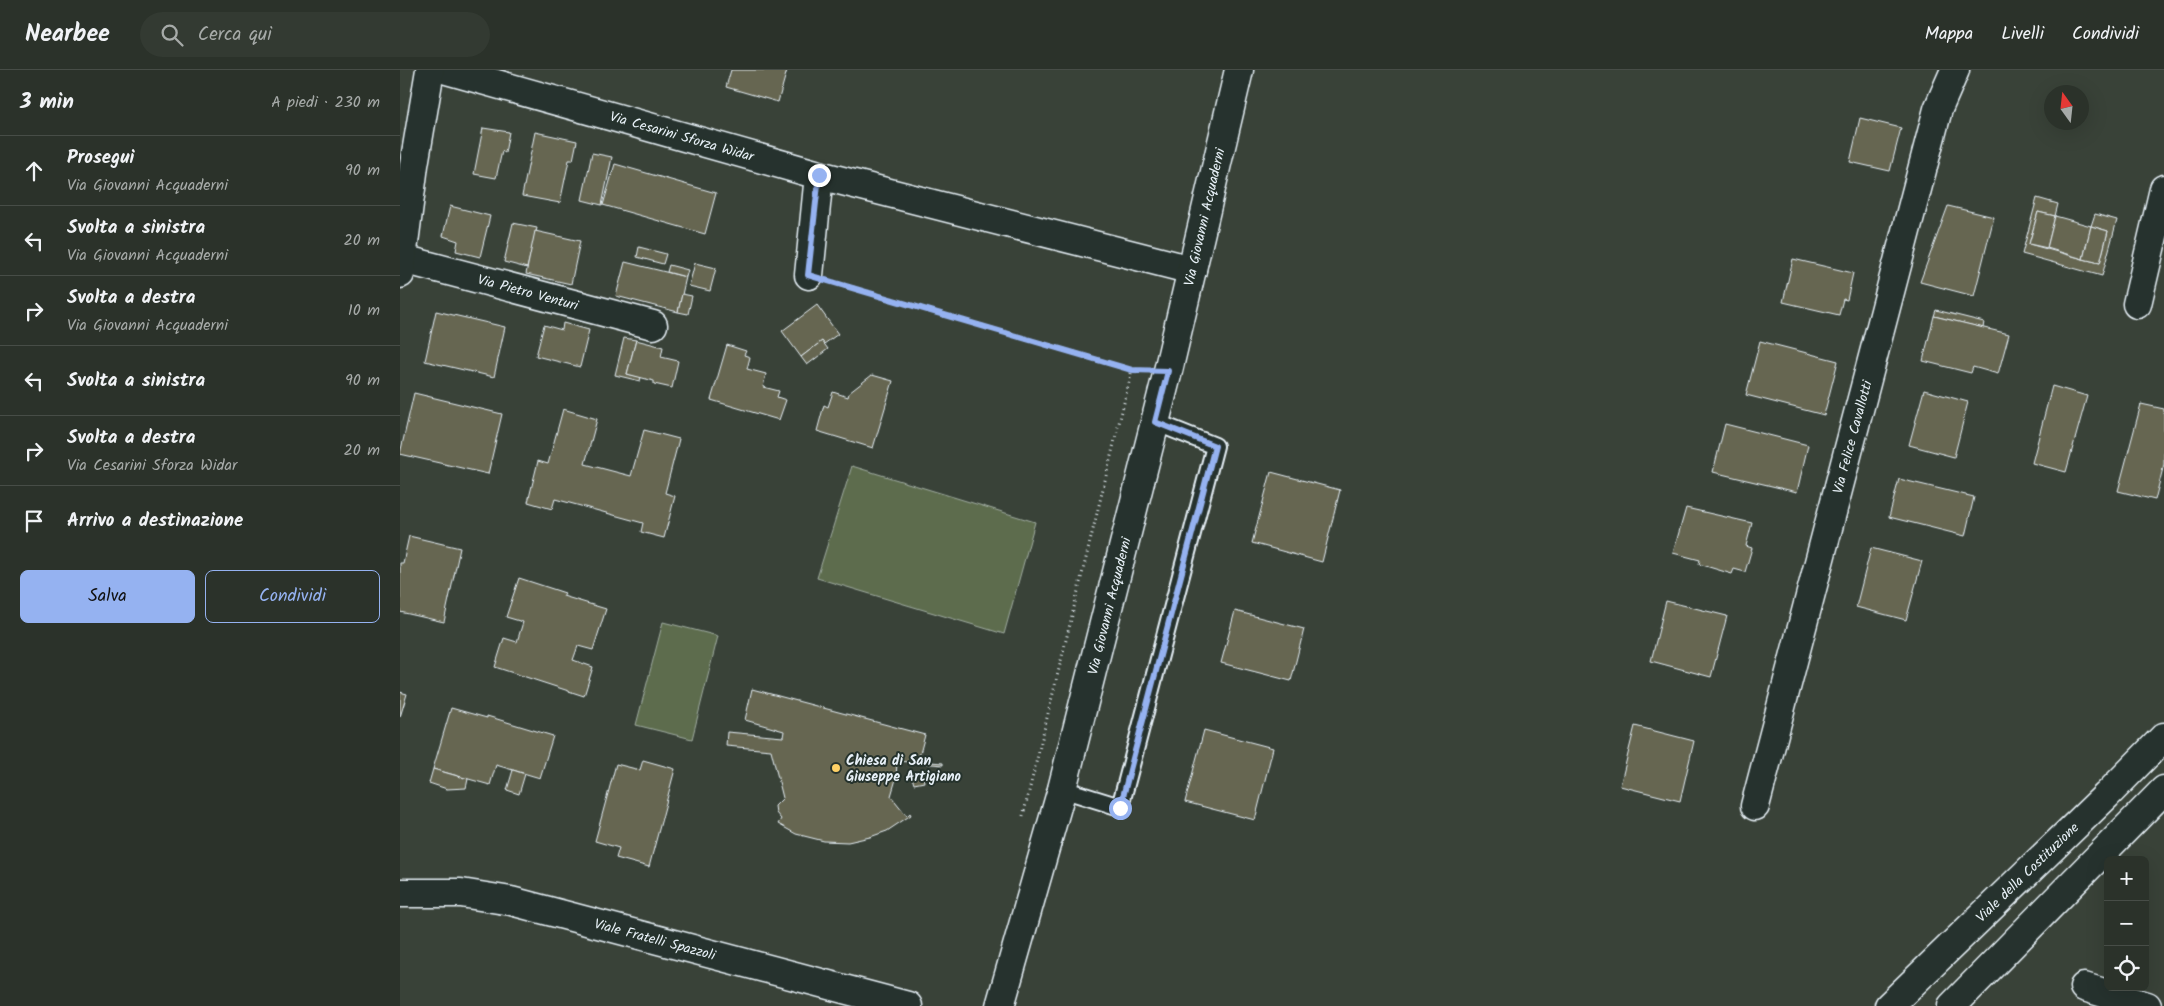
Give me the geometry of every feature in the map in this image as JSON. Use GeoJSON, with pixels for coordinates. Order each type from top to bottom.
{"type":"FeatureCollection","features":[{"type":"Feature","properties":{"kind":"main road"},"geometry":{"type":"LineString","coordinates":[[401,266],[414,165],[430,70]]}},
{"type":"Feature","properties":{"kind":"main road","name":"Via Cesarini Sforza Widar"},"geometry":{"type":"LineString","coordinates":[[448,70],[819,175],[1192,270]]}},
{"type":"Feature","properties":{"kind":"main road","name":"Via Giovanni Acquaderni"},"geometry":{"type":"LineString","coordinates":[[1000,1006],[1062,789],[1168,371],[1239,70]]}},
{"type":"Feature","properties":{"kind":"main road","name":"Via Felice Cavallotti"},"geometry":{"type":"LineString","coordinates":[[1755,806],[1938,109],[1955,70]]}},
{"type":"Feature","properties":{"kind":"main road"},"geometry":{"type":"LineString","coordinates":[[808,275],[819,175]]}},
{"type":"Feature","properties":{"kind":"main road"},"geometry":{"type":"LineString","coordinates":[[2137,304],[2164,189]]}},
{"type":"Feature","properties":{"kind":"main road","name":"Via Pietro Venturi"},"geometry":{"type":"LineString","coordinates":[[401,266],[653,326]]}},
{"type":"Feature","properties":{"kind":"main road","name":"Viale della Costituzione"},"geometry":{"type":"LineString","coordinates":[[1888,1006],[2107,795],[2164,737]]}},
{"type":"Feature","properties":{"kind":"main road"},"geometry":{"type":"LineString","coordinates":[[1952,1006],[2164,790]]}},
{"type":"Feature","properties":{"kind":"main road","name":"Viale Fratelli Spazzoli"},"geometry":{"type":"LineString","coordinates":[[400,893],[461,893],[511,901],[908,1006]]}},
{"type":"Feature","properties":{"kind":"main road"},"geometry":{"type":"LineString","coordinates":[[2084,987],[2147,1006]]}},
{"type":"Feature","properties":{"kind":"lane"},"geometry":{"type":"LineString","coordinates":[[1062,789],[1120,808],[1215,446],[1155,422]]}},
{"type":"Feature","properties":{"kind":"path"},"geometry":{"type":"LineString","coordinates":[[808,275],[1132,370],[1168,371]]}},
{"type":"Feature","properties":{"kind":"path"},"geometry":{"type":"LineString","coordinates":[[1021,823],[1132,370]]}},
{"type":"Feature","properties":{"kind":"green space"},"geometry":{"type":"Polygon","coordinates":[[[852,466],[1035,522],[1004,634],[817,578],[852,466]]]}},
{"type":"Feature","properties":{"kind":"green space"},"geometry":{"type":"Polygon","coordinates":[[[663,622],[718,636],[692,739],[636,725],[663,622]]]}},
{"type":"Feature","properties":{"kind":"building"},"geometry":{"type":"Polygon","coordinates":[[[731,70],[787,70],[778,102],[726,87],[731,70]]]}},
{"type":"Feature","properties":{"kind":"building"},"geometry":{"type":"Polygon","coordinates":[[[1860,118],[1901,128],[1890,171],[1850,162],[1860,118]]]}},
{"type":"Feature","properties":{"kind":"building"},"geometry":{"type":"Polygon","coordinates":[[[483,128],[509,132],[505,153],[502,151],[496,178],[474,174],[483,128]]]}},
{"type":"Feature","properties":{"kind":"building"},"geometry":{"type":"Polygon","coordinates":[[[535,132],[577,141],[573,160],[569,160],[560,203],[522,196],[535,132]]]}},
{"type":"Feature","properties":{"kind":"building"},"geometry":{"type":"Polygon","coordinates":[[[592,153],[612,157],[602,205],[582,200],[592,153]]]}},
{"type":"Feature","properties":{"kind":"building"},"geometry":{"type":"Polygon","coordinates":[[[615,164],[716,193],[705,234],[603,205],[615,164]]]}},
{"type":"Feature","properties":{"kind":"building"},"geometry":{"type":"Polygon","coordinates":[[[2037,198],[2058,204],[2055,216],[2038,212],[2029,244],[2083,259],[2100,263],[2108,231],[2091,226],[2095,214],[2117,220],[2102,276],[2022,254],[2037,198]]]}},
{"type":"Feature","properties":{"kind":"building"},"geometry":{"type":"Polygon","coordinates":[[[450,206],[490,216],[480,257],[456,251],[458,241],[443,236],[450,206]]]}},
{"type":"Feature","properties":{"kind":"building"},"geometry":{"type":"Polygon","coordinates":[[[1948,206],[1994,217],[1974,296],[1920,282],[1948,206]]]}},
{"type":"Feature","properties":{"kind":"building"},"geometry":{"type":"Polygon","coordinates":[[[2038,212],[2055,216],[2047,248],[2029,244],[2038,212]]]}},
{"type":"Feature","properties":{"kind":"building"},"geometry":{"type":"Polygon","coordinates":[[[2055,216],[2091,226],[2083,259],[2047,248],[2055,216]]]}},
{"type":"Feature","properties":{"kind":"building"},"geometry":{"type":"Polygon","coordinates":[[[513,223],[537,228],[527,268],[504,262],[513,223]]]}},
{"type":"Feature","properties":{"kind":"building"},"geometry":{"type":"Polygon","coordinates":[[[2091,226],[2108,231],[2100,263],[2083,259],[2091,226]]]}},
{"type":"Feature","properties":{"kind":"building"},"geometry":{"type":"Polygon","coordinates":[[[535,231],[580,241],[571,284],[526,274],[535,231]]]}},
{"type":"Feature","properties":{"kind":"building"},"geometry":{"type":"Polygon","coordinates":[[[639,247],[666,254],[663,264],[637,257],[639,247]]]}},
{"type":"Feature","properties":{"kind":"building"},"geometry":{"type":"Polygon","coordinates":[[[1793,259],[1853,273],[1847,300],[1843,299],[1839,315],[1783,302],[1793,259]]]}},
{"type":"Feature","properties":{"kind":"building"},"geometry":{"type":"Polygon","coordinates":[[[625,262],[686,277],[678,312],[616,296],[625,262]]]}},
{"type":"Feature","properties":{"kind":"building"},"geometry":{"type":"Polygon","coordinates":[[[695,263],[716,268],[710,291],[689,286],[695,263]]]}},
{"type":"Feature","properties":{"kind":"building"},"geometry":{"type":"Polygon","coordinates":[[[669,265],[688,270],[686,277],[667,272],[669,265]]]}},
{"type":"Feature","properties":{"kind":"building"},"geometry":{"type":"Polygon","coordinates":[[[682,294],[692,296],[688,314],[678,312],[682,294]]]}},
{"type":"Feature","properties":{"kind":"building"},"geometry":{"type":"Polygon","coordinates":[[[817,305],[838,334],[824,344],[822,341],[801,357],[782,331],[817,305]]]}},
{"type":"Feature","properties":{"kind":"building"},"geometry":{"type":"Polygon","coordinates":[[[1936,310],[1984,322],[1983,328],[1934,316],[1936,310]]]}},
{"type":"Feature","properties":{"kind":"building"},"geometry":{"type":"Polygon","coordinates":[[[436,311],[505,327],[494,377],[425,361],[436,311]]]}},
{"type":"Feature","properties":{"kind":"building"},"geometry":{"type":"Polygon","coordinates":[[[1934,316],[2009,334],[1998,374],[1973,367],[1971,373],[1923,361],[1934,316]]]}},
{"type":"Feature","properties":{"kind":"building"},"geometry":{"type":"Polygon","coordinates":[[[563,323],[589,330],[580,367],[536,356],[544,325],[562,330],[563,323]]]}},
{"type":"Feature","properties":{"kind":"building"},"geometry":{"type":"Polygon","coordinates":[[[624,338],[636,340],[627,374],[641,377],[640,381],[615,375],[624,338]]]}},
{"type":"Feature","properties":{"kind":"building"},"geometry":{"type":"Polygon","coordinates":[[[636,340],[663,347],[661,357],[678,361],[672,388],[654,384],[654,381],[627,374],[636,340]]]}},
{"type":"Feature","properties":{"kind":"building"},"geometry":{"type":"Polygon","coordinates":[[[822,341],[828,349],[807,365],[801,357],[822,341]]]}},
{"type":"Feature","properties":{"kind":"building"},"geometry":{"type":"Polygon","coordinates":[[[1760,341],[1838,361],[1824,415],[1746,395],[1760,341]]]}},
{"type":"Feature","properties":{"kind":"building"},"geometry":{"type":"Polygon","coordinates":[[[727,345],[746,351],[744,355],[750,357],[747,369],[766,374],[763,387],[779,391],[777,397],[786,400],[779,420],[711,400],[727,345]]]}},
{"type":"Feature","properties":{"kind":"building"},"geometry":{"type":"Polygon","coordinates":[[[872,375],[893,381],[873,448],[817,431],[824,405],[828,407],[833,392],[848,397],[849,393],[872,375]]]}},
{"type":"Feature","properties":{"kind":"building"},"geometry":{"type":"Polygon","coordinates":[[[2052,386],[2087,396],[2066,472],[2032,463],[2052,386]]]}},
{"type":"Feature","properties":{"kind":"building"},"geometry":{"type":"Polygon","coordinates":[[[1924,390],[1968,402],[1954,457],[1909,445],[1924,390]]]}},
{"type":"Feature","properties":{"kind":"building"},"geometry":{"type":"Polygon","coordinates":[[[414,393],[502,414],[488,474],[400,454],[414,393]]]}},
{"type":"Feature","properties":{"kind":"building"},"geometry":{"type":"Polygon","coordinates":[[[2141,404],[2164,409],[2164,464],[2155,500],[2118,491],[2141,404]]]}},
{"type":"Feature","properties":{"kind":"building"},"geometry":{"type":"Polygon","coordinates":[[[563,409],[597,419],[585,464],[631,476],[644,430],[679,439],[665,493],[675,496],[664,538],[641,532],[643,523],[555,499],[552,509],[528,502],[538,461],[548,464],[563,409]]]}},
{"type":"Feature","properties":{"kind":"building"},"geometry":{"type":"Polygon","coordinates":[[[1725,424],[1808,445],[1797,492],[1713,472],[1725,424]]]}},
{"type":"Feature","properties":{"kind":"building"},"geometry":{"type":"Polygon","coordinates":[[[1271,472],[1340,490],[1322,562],[1252,543],[1271,472]]]}},
{"type":"Feature","properties":{"kind":"building"},"geometry":{"type":"Polygon","coordinates":[[[1899,479],[1974,497],[1965,536],[1889,517],[1899,479]]]}},
{"type":"Feature","properties":{"kind":"building"},"geometry":{"type":"Polygon","coordinates":[[[1686,508],[1752,523],[1746,546],[1752,548],[1745,572],[1734,569],[1732,574],[1699,564],[1700,560],[1673,553],[1686,508]]]}},
{"type":"Feature","properties":{"kind":"building"},"geometry":{"type":"Polygon","coordinates":[[[409,536],[460,548],[444,622],[400,612],[400,563],[403,563],[409,536]]]}},
{"type":"Feature","properties":{"kind":"building"},"geometry":{"type":"Polygon","coordinates":[[[1871,548],[1922,561],[1906,620],[1856,607],[1871,548]]]}},
{"type":"Feature","properties":{"kind":"building"},"geometry":{"type":"Polygon","coordinates":[[[519,578],[565,593],[563,596],[606,609],[593,650],[578,646],[573,660],[593,667],[584,696],[495,667],[504,638],[517,642],[523,622],[506,617],[519,578]]]}},
{"type":"Feature","properties":{"kind":"building"},"geometry":{"type":"Polygon","coordinates":[[[1666,601],[1727,616],[1711,677],[1651,661],[1666,601]]]}},
{"type":"Feature","properties":{"kind":"building"},"geometry":{"type":"Polygon","coordinates":[[[1235,611],[1304,629],[1291,681],[1221,663],[1235,611]]]}},
{"type":"Feature","properties":{"kind":"building","name":"Chiesa di San Giuseppe Artigiano"},"geometry":{"type":"Polygon","coordinates":[[[752,689],[925,735],[918,761],[943,763],[943,765],[897,761],[896,779],[891,796],[907,816],[910,813],[911,815],[887,831],[848,842],[824,841],[796,834],[778,824],[781,819],[776,813],[775,806],[783,798],[771,750],[726,746],[727,732],[783,737],[784,731],[745,720],[752,689]]]}},
{"type":"Feature","properties":{"kind":"building"},"geometry":{"type":"Polygon","coordinates":[[[400,692],[407,694],[400,717],[400,692]]]}},
{"type":"Feature","properties":{"kind":"building"},"geometry":{"type":"Polygon","coordinates":[[[451,708],[487,718],[487,716],[553,736],[540,778],[496,765],[490,785],[433,769],[451,708]]]}},
{"type":"Feature","properties":{"kind":"building"},"geometry":{"type":"Polygon","coordinates":[[[1635,726],[1694,741],[1680,801],[1620,786],[1635,726]]]}},
{"type":"Feature","properties":{"kind":"building"},"geometry":{"type":"Polygon","coordinates":[[[1204,730],[1273,748],[1255,820],[1185,802],[1204,730]]]}},
{"type":"Feature","properties":{"kind":"building"},"geometry":{"type":"Polygon","coordinates":[[[643,760],[675,769],[649,867],[616,858],[619,848],[595,841],[616,764],[640,770],[643,760]]]}},
{"type":"Feature","properties":{"kind":"building"},"geometry":{"type":"Polygon","coordinates":[[[433,769],[468,779],[466,788],[447,789],[429,783],[433,769]]]}},
{"type":"Feature","properties":{"kind":"building"},"geometry":{"type":"Polygon","coordinates":[[[513,770],[525,774],[519,794],[507,790],[513,770]]]}},
{"type":"Feature","properties":{"kind":"building"},"geometry":{"type":"Polygon","coordinates":[[[922,772],[924,782],[914,784],[911,774],[922,772]]]}},
{"type":"Feature","properties":{"kind":"place","name":"Chiesa di San Giuseppe Artigiano"},"geometry":{"type":"Point","coordinates":[836,768]}},
{"type":"Feature","properties":{"kind":"route"},"geometry":{"type":"LineString","coordinates":[[819,175],[808,275],[1132,370],[1168,371],[1155,422],[1215,446],[1120,808]]}}]}
